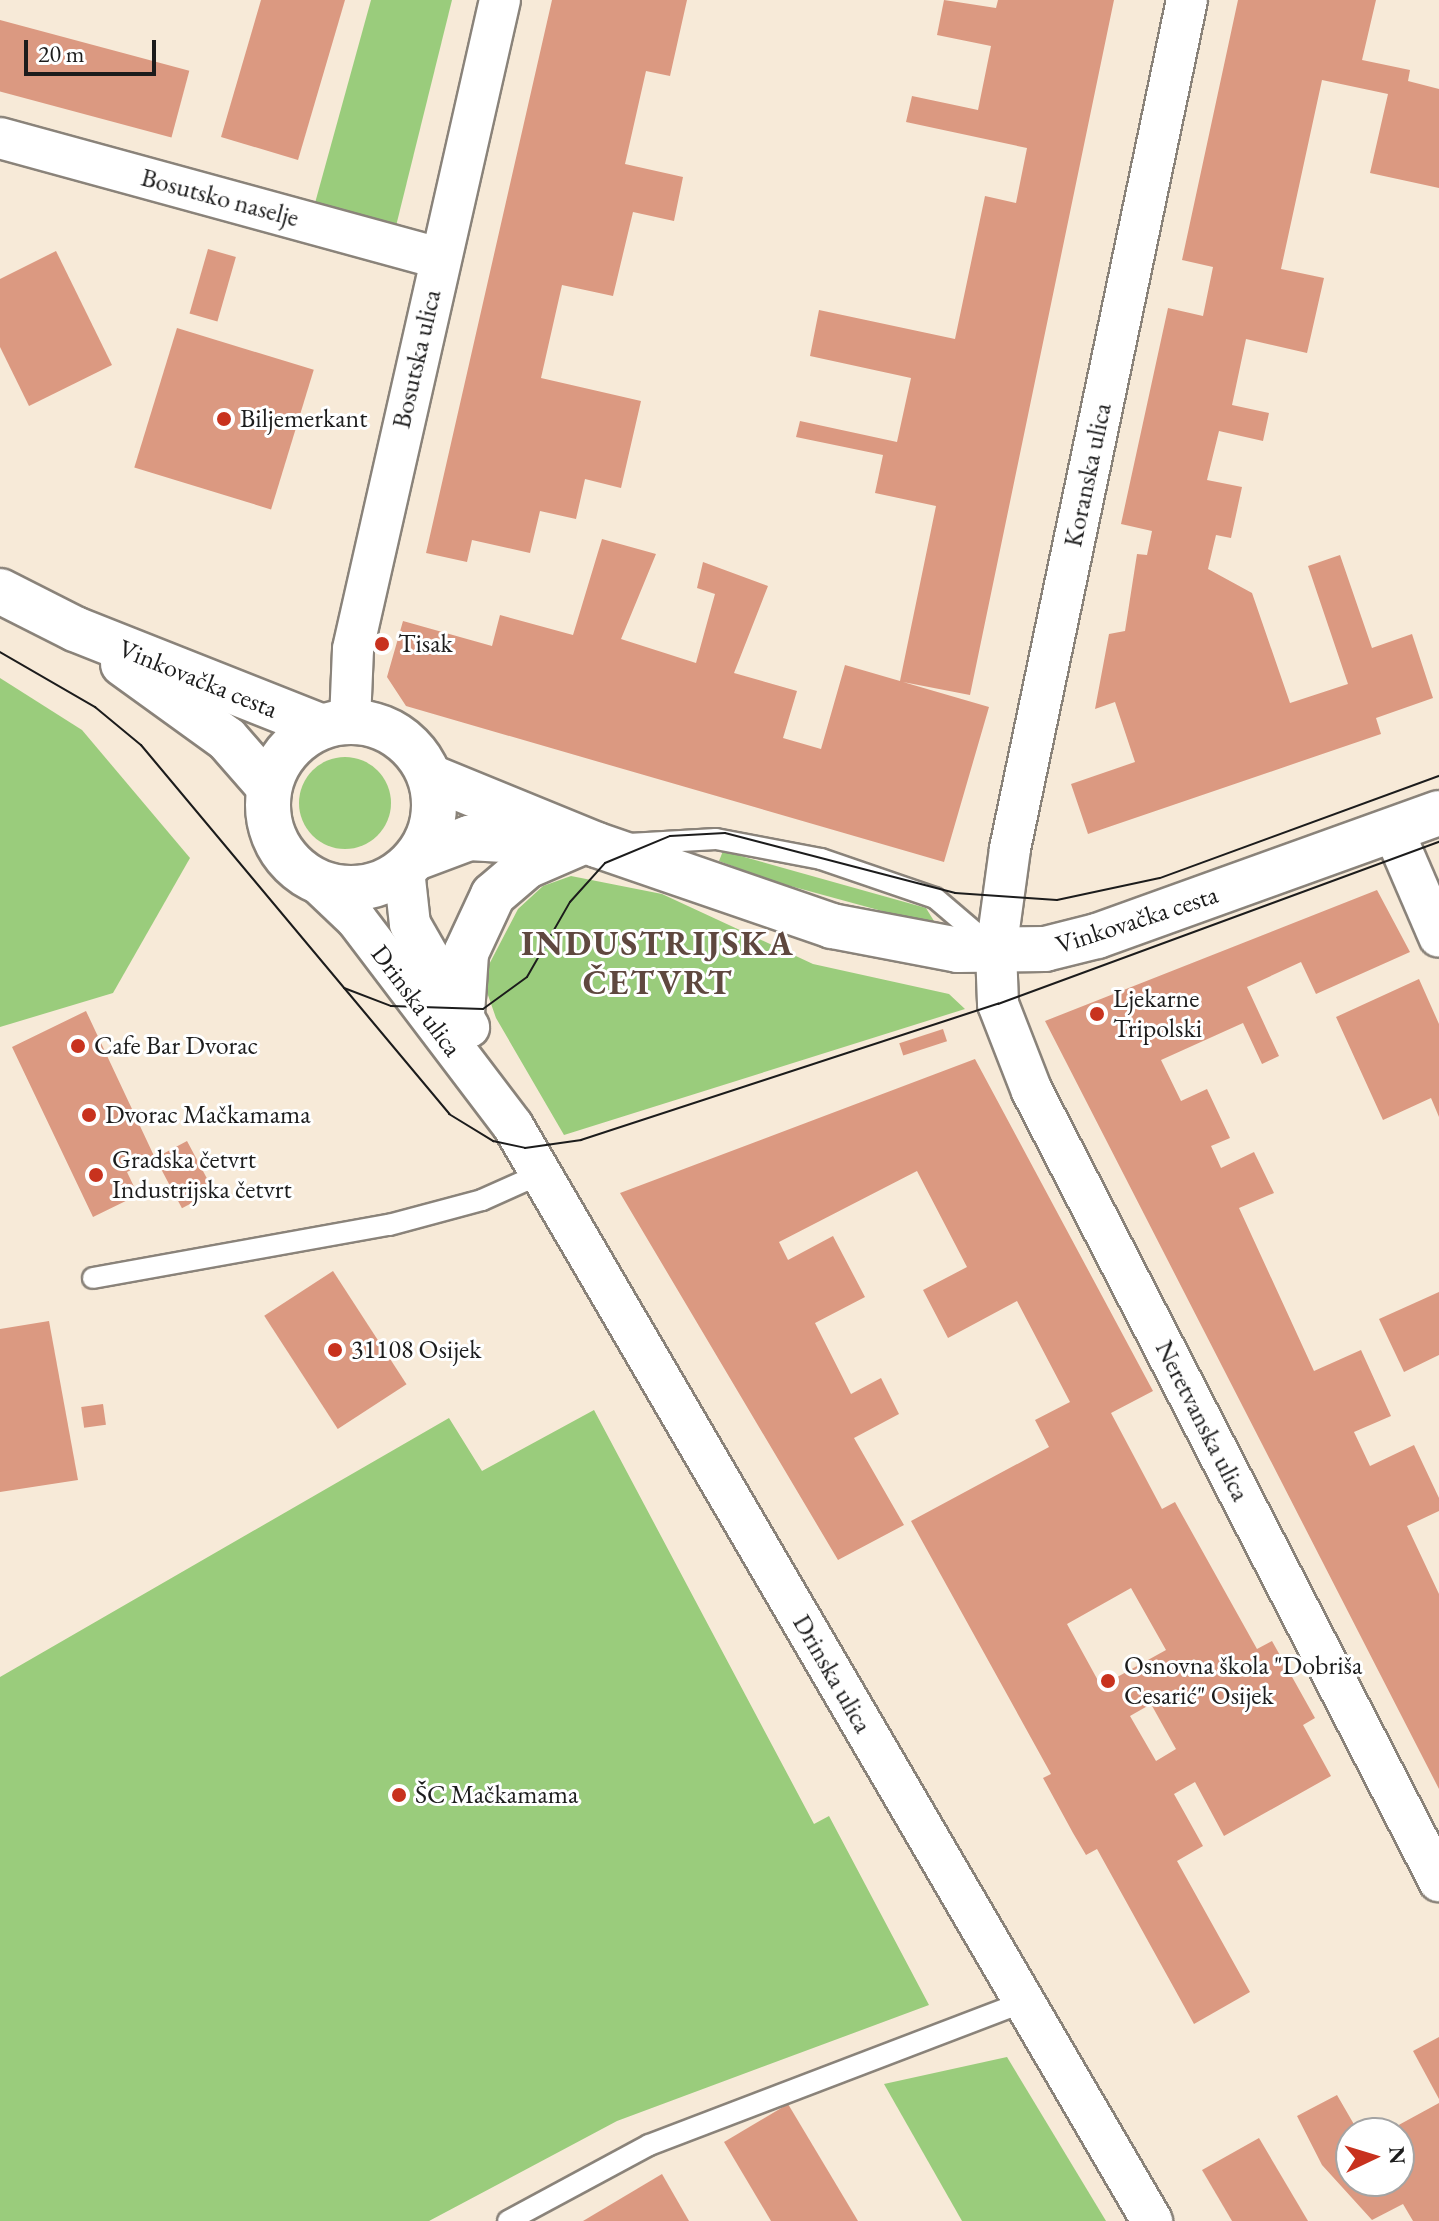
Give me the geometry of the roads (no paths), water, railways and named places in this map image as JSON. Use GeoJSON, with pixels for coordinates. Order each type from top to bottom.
{"type":"FeatureCollection","features":[{"type":"Feature","properties":{"kind":"main road","name":"Vinkovačka cesta"},"geometry":{"type":"LineString","coordinates":[[0,591],[75,629],[335,723]]}},
{"type":"Feature","properties":{"kind":"main road","name":"Vinkovačka cesta"},"geometry":{"type":"LineString","coordinates":[[75,629],[227,739],[269,787]]}},
{"type":"Feature","properties":{"kind":"main road"},"geometry":{"type":"LineString","coordinates":[[335,723],[400,736],[431,777],[430,833],[410,864],[352,889],[316,881],[282,852],[269,787],[287,750],[335,723]]}},
{"type":"Feature","properties":{"kind":"main road","name":"Vinkovačka cesta"},"geometry":{"type":"LineString","coordinates":[[431,777],[588,845],[876,938],[996,951],[1097,936],[1439,813]]}},
{"type":"Feature","properties":{"kind":"main road","name":"Vinkovačka cesta"},"geometry":{"type":"LineString","coordinates":[[410,864],[469,838],[588,845]]}},
{"type":"Feature","properties":{"kind":"main road"},"geometry":{"type":"LineString","coordinates":[[462,1014],[466,953],[487,904],[527,866],[588,845]]}},
{"type":"Feature","properties":{"kind":"street","name":"Bosutska ulica"},"geometry":{"type":"LineString","coordinates":[[335,723],[500,0]]}},
{"type":"Feature","properties":{"kind":"street","name":"Koranska ulica"},"geometry":{"type":"LineString","coordinates":[[996,951],[1010,849],[1187,0]]}},
{"type":"Feature","properties":{"kind":"street","name":"Bosutsko naselje"},"geometry":{"type":"LineString","coordinates":[[0,138],[440,258]]}},
{"type":"Feature","properties":{"kind":"street"},"geometry":{"type":"LineString","coordinates":[[1393,830],[1439,937]]}},
{"type":"Feature","properties":{"kind":"street","name":"Drinska ulica"},"geometry":{"type":"LineString","coordinates":[[410,864],[410,924],[462,1014],[513,1126],[1152,2221]]}},
{"type":"Feature","properties":{"kind":"street","name":"Drinska ulica"},"geometry":{"type":"LineString","coordinates":[[316,881],[356,919],[513,1126]]}},
{"type":"Feature","properties":{"kind":"street","name":"Neretvanska ulica"},"geometry":{"type":"LineString","coordinates":[[996,951],[998,1004],[1032,1091],[1439,1881]]}},
{"type":"Feature","properties":{"kind":"lane"},"geometry":{"type":"LineString","coordinates":[[588,845],[716,839],[821,859],[935,898],[996,951]]}},
{"type":"Feature","properties":{"kind":"lane"},"geometry":{"type":"LineString","coordinates":[[93,1278],[389,1225],[482,1200],[540,1174]]}},
{"type":"Feature","properties":{"kind":"lane"},"geometry":{"type":"LineString","coordinates":[[508,2221],[649,2145],[1024,2002]]}},
{"type":"Feature","properties":{"kind":"tram line"},"geometry":{"type":"LineString","coordinates":[[0,652],[95,707],[141,745],[449,1114],[493,1141],[525,1148],[581,1140],[998,1004],[1439,842]]}},
{"type":"Feature","properties":{"kind":"tram line"},"geometry":{"type":"LineString","coordinates":[[344,988],[391,1006],[483,1009],[527,977],[570,902],[605,863],[670,836],[725,833],[955,893],[1057,900],[1160,878],[1439,776]]}},
{"type":"Feature","properties":{"kind":"place","name":"Biljemerkant"},"geometry":{"type":"Point","coordinates":[224,419]}},
{"type":"Feature","properties":{"kind":"place","name":"Tisak"},"geometry":{"type":"Point","coordinates":[382,644]}},
{"type":"Feature","properties":{"kind":"place","name":"Ljekarne Tripolski"},"geometry":{"type":"Point","coordinates":[1097,1014]}},
{"type":"Feature","properties":{"kind":"place","name":"Cafe Bar Dvorac"},"geometry":{"type":"Point","coordinates":[78,1046]}},
{"type":"Feature","properties":{"kind":"place","name":"Dvorac Mačkamama"},"geometry":{"type":"Point","coordinates":[89,1115]}},
{"type":"Feature","properties":{"kind":"place","name":"Gradska četvrt Industrijska četvrt"},"geometry":{"type":"Point","coordinates":[96,1175]}},
{"type":"Feature","properties":{"kind":"place","name":"31108 Osijek"},"geometry":{"type":"Point","coordinates":[335,1350]}},
{"type":"Feature","properties":{"kind":"place","name":"Osnovna škola \"Dobriša Cesarić\" Osijek"},"geometry":{"type":"Point","coordinates":[1108,1681]}},
{"type":"Feature","properties":{"kind":"place","name":"ŠC Mačkamama"},"geometry":{"type":"Point","coordinates":[399,1795]}},
{"type":"Feature","properties":{"kind":"district","name":"INDUSTRIJSKA ČETVRT"},"geometry":{"type":"Point","coordinates":[658,962]}}]}
